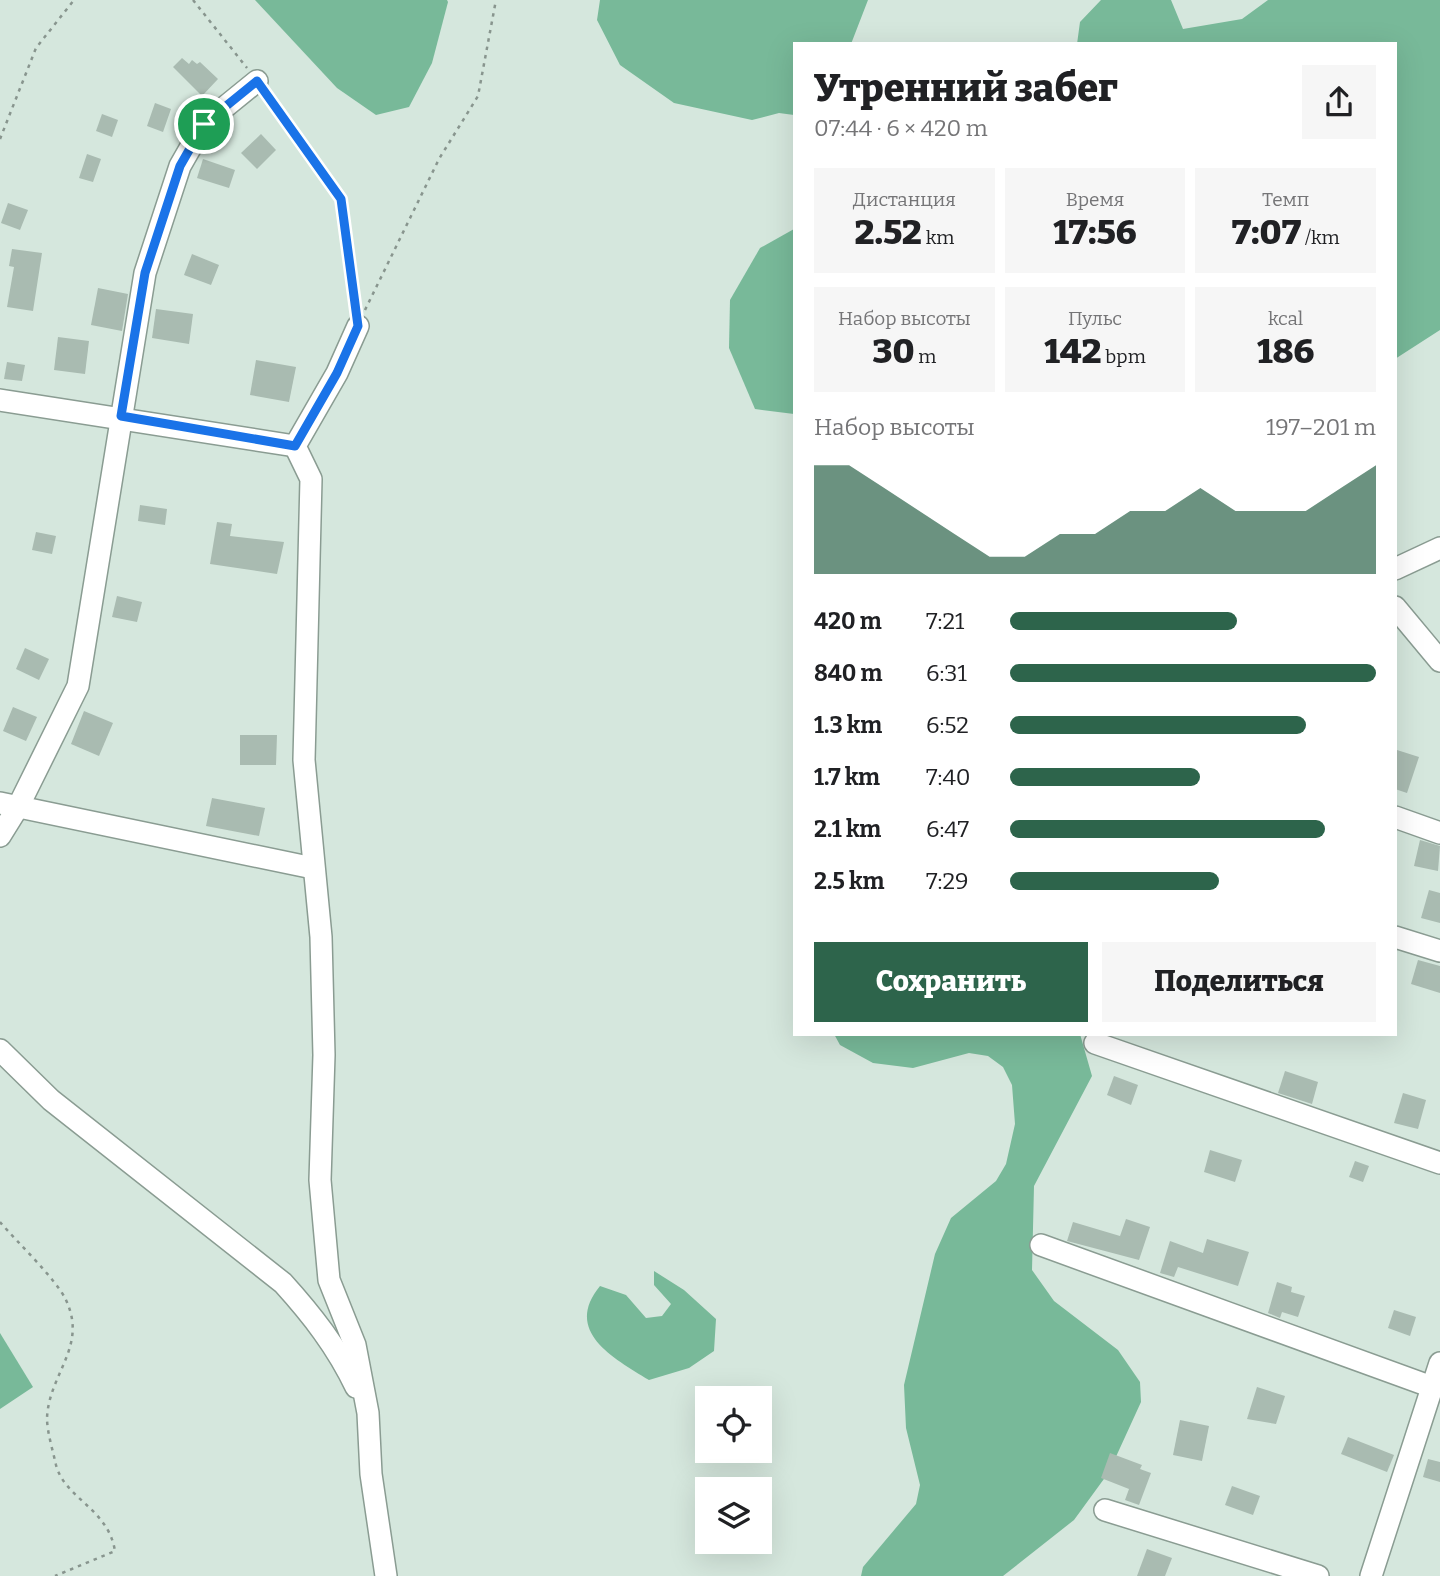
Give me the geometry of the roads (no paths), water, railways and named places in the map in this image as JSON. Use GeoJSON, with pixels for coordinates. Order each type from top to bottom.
{"type":"FeatureCollection","features":[{"type":"Feature","properties":{"kind":"street"},"geometry":{"type":"LineString","coordinates":[[0,836],[9,805],[78,686],[145,273],[180,166],[204,124],[257,81]]}},
{"type":"Feature","properties":{"kind":"street"},"geometry":{"type":"LineString","coordinates":[[295,446],[337,373],[358,326]]}},
{"type":"Feature","properties":{"kind":"street"},"geometry":{"type":"LineString","coordinates":[[0,400],[121,416],[295,446]]}},
{"type":"Feature","properties":{"kind":"street"},"geometry":{"type":"LineString","coordinates":[[295,446],[311,478],[304,760],[321,937],[324,1055],[320,1180],[329,1280],[355,1345],[368,1413],[372,1474],[387,1576]]}},
{"type":"Feature","properties":{"kind":"street"},"geometry":{"type":"LineString","coordinates":[[1397,568],[1440,548]]}},
{"type":"Feature","properties":{"kind":"street"},"geometry":{"type":"LineString","coordinates":[[1397,609],[1440,661]]}},
{"type":"Feature","properties":{"kind":"street"},"geometry":{"type":"LineString","coordinates":[[9,805],[313,868]]}},
{"type":"Feature","properties":{"kind":"street"},"geometry":{"type":"LineString","coordinates":[[1397,818],[1440,833]]}},
{"type":"Feature","properties":{"kind":"street"},"geometry":{"type":"LineString","coordinates":[[1397,938],[1440,951]]}},
{"type":"Feature","properties":{"kind":"street"},"geometry":{"type":"LineString","coordinates":[[1095,1043],[1440,1163]]}},
{"type":"Feature","properties":{"kind":"street"},"geometry":{"type":"LineString","coordinates":[[0,1049],[51,1100],[283,1283],[316,1319],[338,1353],[368,1413]]}},
{"type":"Feature","properties":{"kind":"street"},"geometry":{"type":"LineString","coordinates":[[1041,1245],[1432,1387]]}},
{"type":"Feature","properties":{"kind":"street"},"geometry":{"type":"LineString","coordinates":[[1371,1576],[1440,1363]]}},
{"type":"Feature","properties":{"kind":"street"},"geometry":{"type":"LineString","coordinates":[[1105,1510],[1318,1576]]}}]}
